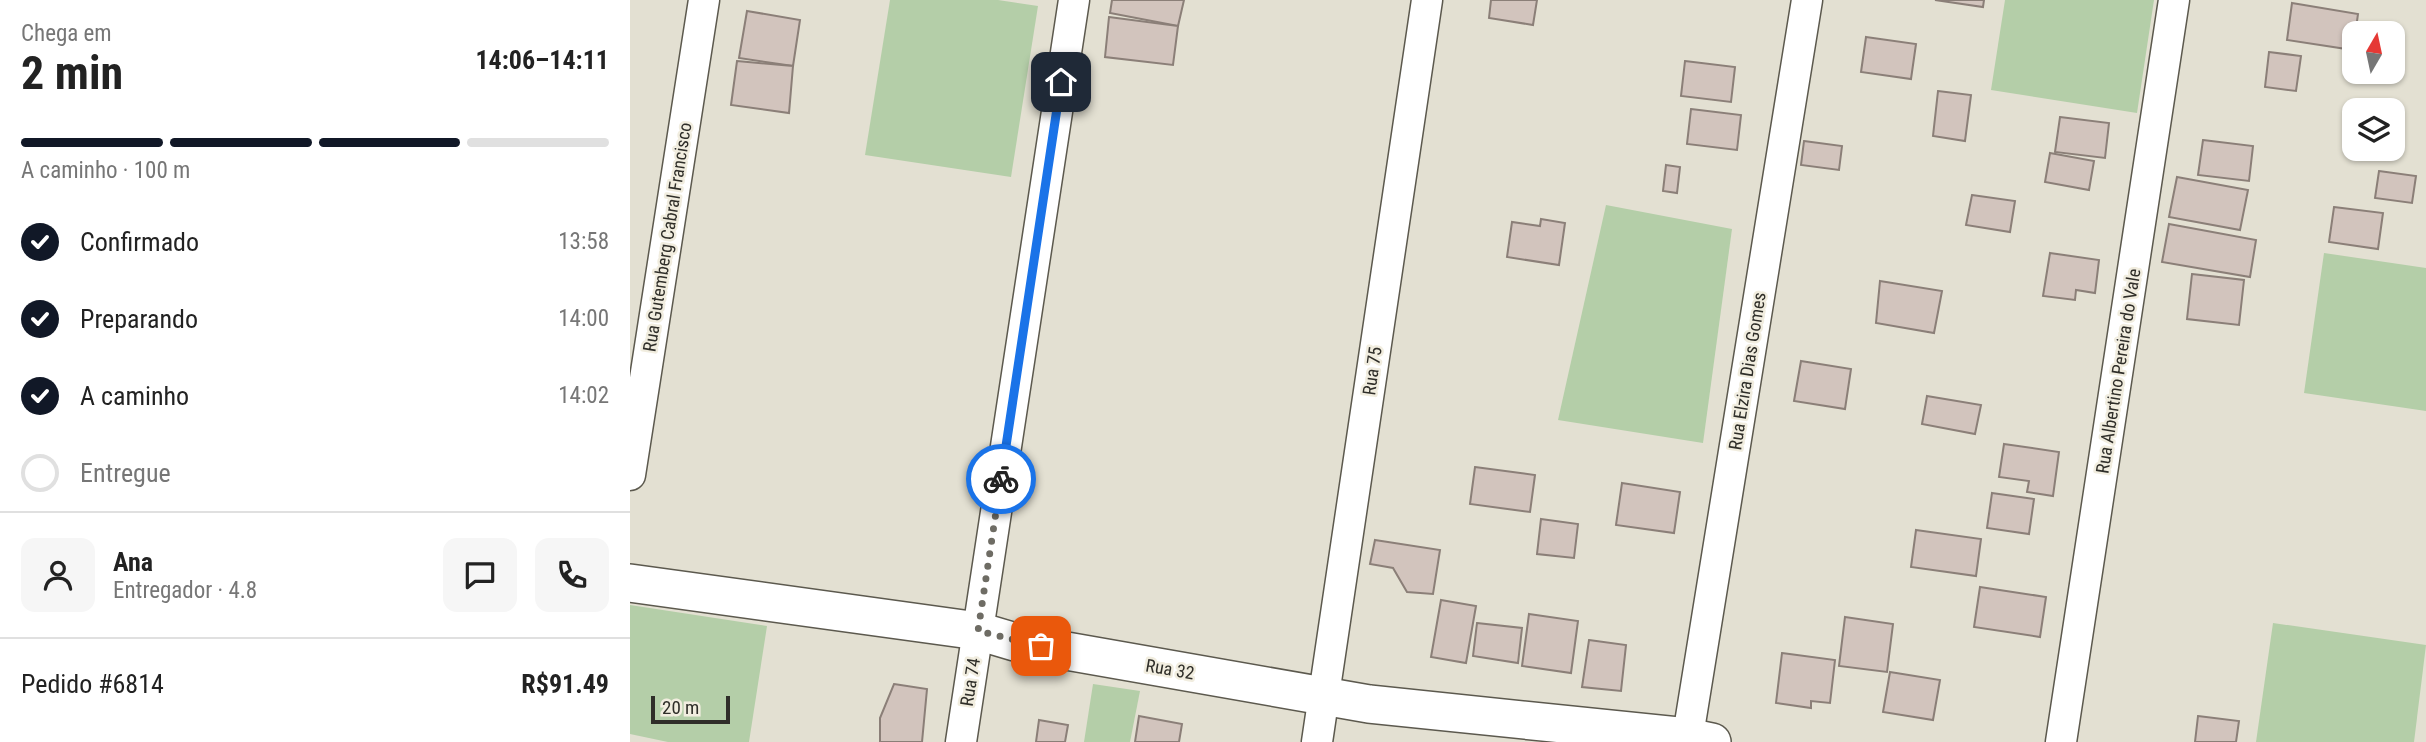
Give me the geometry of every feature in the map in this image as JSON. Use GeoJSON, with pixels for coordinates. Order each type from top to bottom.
{"type":"FeatureCollection","features":[{"type":"Feature","properties":{"kind":"main road","name":"Rua 32"},"geometry":{"type":"LineString","coordinates":[[630,583],[978,631],[1015,642],[1369,704],[1696,740]]}},
{"type":"Feature","properties":{"kind":"street","name":"Rua Gutemberg Cabral Francisco"},"geometry":{"type":"LineString","coordinates":[[630,475],[704,0]]}},
{"type":"Feature","properties":{"kind":"street","name":"Rua 74"},"geometry":{"type":"LineString","coordinates":[[961,742],[1074,0]]}},
{"type":"Feature","properties":{"kind":"street","name":"Rua 75"},"geometry":{"type":"LineString","coordinates":[[1317,742],[1427,0]]}},
{"type":"Feature","properties":{"kind":"street","name":"Rua Elzira Dias Gomes"},"geometry":{"type":"LineString","coordinates":[[1696,740],[1807,0]]}},
{"type":"Feature","properties":{"kind":"street","name":"Rua Albertino Pereira do Vale"},"geometry":{"type":"LineString","coordinates":[[2061,742],[2174,0]]}},
{"type":"Feature","properties":{"kind":"green space"},"geometry":{"type":"Polygon","coordinates":[[[890,0],[998,0],[1038,6],[1011,177],[865,155],[890,0]]]}},
{"type":"Feature","properties":{"kind":"green space"},"geometry":{"type":"Polygon","coordinates":[[[2005,0],[2154,0],[2137,113],[1991,90],[2005,0]]]}},
{"type":"Feature","properties":{"kind":"green space"},"geometry":{"type":"Polygon","coordinates":[[[1606,205],[1732,229],[1703,443],[1558,420],[1606,205]]]}},
{"type":"Feature","properties":{"kind":"green space"},"geometry":{"type":"Polygon","coordinates":[[[2324,253],[2426,268],[2426,411],[2304,393],[2324,253]]]}},
{"type":"Feature","properties":{"kind":"green space"},"geometry":{"type":"Polygon","coordinates":[[[630,605],[767,626],[749,742],[668,742],[630,734],[630,605]]]}},
{"type":"Feature","properties":{"kind":"green space"},"geometry":{"type":"Polygon","coordinates":[[[2273,623],[2426,645],[2414,742],[2256,742],[2273,623]]]}},
{"type":"Feature","properties":{"kind":"green space"},"geometry":{"type":"Polygon","coordinates":[[[1093,684],[1140,691],[1130,742],[1084,742],[1093,684]]]}},
{"type":"Feature","properties":{"kind":"building"},"geometry":{"type":"Polygon","coordinates":[[[1112,0],[1184,0],[1178,26],[1110,13],[1112,0]]]}},
{"type":"Feature","properties":{"kind":"building"},"geometry":{"type":"Polygon","coordinates":[[[1491,0],[1537,0],[1533,25],[1489,18],[1491,0]]]}},
{"type":"Feature","properties":{"kind":"building"},"geometry":{"type":"Polygon","coordinates":[[[1935,0],[1984,0],[1983,7],[1935,0]]]}},
{"type":"Feature","properties":{"kind":"building"},"geometry":{"type":"Polygon","coordinates":[[[2292,3],[2358,14],[2357,21],[2342,21],[2342,48],[2287,40],[2292,3]]]}},
{"type":"Feature","properties":{"kind":"building"},"geometry":{"type":"Polygon","coordinates":[[[747,11],[800,20],[793,66],[739,58],[747,11]]]}},
{"type":"Feature","properties":{"kind":"building"},"geometry":{"type":"Polygon","coordinates":[[[1109,17],[1178,26],[1173,65],[1105,57],[1109,17]]]}},
{"type":"Feature","properties":{"kind":"building"},"geometry":{"type":"Polygon","coordinates":[[[1866,37],[1916,44],[1911,79],[1861,72],[1866,37]]]}},
{"type":"Feature","properties":{"kind":"building"},"geometry":{"type":"Polygon","coordinates":[[[2269,52],[2301,56],[2296,91],[2265,87],[2269,52]]]}},
{"type":"Feature","properties":{"kind":"building"},"geometry":{"type":"Polygon","coordinates":[[[737,61],[793,66],[789,113],[731,105],[737,61]]]}},
{"type":"Feature","properties":{"kind":"building"},"geometry":{"type":"Polygon","coordinates":[[[1685,61],[1735,67],[1731,102],[1681,96],[1685,61]]]}},
{"type":"Feature","properties":{"kind":"building"},"geometry":{"type":"Polygon","coordinates":[[[1938,91],[1971,95],[1965,141],[1933,136],[1938,91]]]}},
{"type":"Feature","properties":{"kind":"building"},"geometry":{"type":"Polygon","coordinates":[[[1691,109],[1741,115],[1737,150],[1687,144],[1691,109]]]}},
{"type":"Feature","properties":{"kind":"building"},"geometry":{"type":"Polygon","coordinates":[[[2060,117],[2109,123],[2105,158],[2055,152],[2060,117]]]}},
{"type":"Feature","properties":{"kind":"building"},"geometry":{"type":"Polygon","coordinates":[[[2203,140],[2253,146],[2249,181],[2198,175],[2203,140]]]}},
{"type":"Feature","properties":{"kind":"building"},"geometry":{"type":"Polygon","coordinates":[[[1804,141],[1842,146],[1839,170],[1801,165],[1804,141]]]}},
{"type":"Feature","properties":{"kind":"building"},"geometry":{"type":"Polygon","coordinates":[[[2050,153],[2094,161],[2089,190],[2045,182],[2050,153]]]}},
{"type":"Feature","properties":{"kind":"building"},"geometry":{"type":"Polygon","coordinates":[[[1666,165],[1680,167],[1677,193],[1663,191],[1666,165]]]}},
{"type":"Feature","properties":{"kind":"building"},"geometry":{"type":"Polygon","coordinates":[[[2379,171],[2416,176],[2412,203],[2375,198],[2379,171]]]}},
{"type":"Feature","properties":{"kind":"building"},"geometry":{"type":"Polygon","coordinates":[[[2177,177],[2248,190],[2240,230],[2169,217],[2177,177]]]}},
{"type":"Feature","properties":{"kind":"building"},"geometry":{"type":"Polygon","coordinates":[[[1972,195],[2015,201],[2010,232],[1966,225],[1972,195]]]}},
{"type":"Feature","properties":{"kind":"building"},"geometry":{"type":"Polygon","coordinates":[[[2334,207],[2383,213],[2378,249],[2329,242],[2334,207]]]}},
{"type":"Feature","properties":{"kind":"building"},"geometry":{"type":"Polygon","coordinates":[[[1541,219],[1565,223],[1559,265],[1507,257],[1512,222],[1540,226],[1541,219]]]}},
{"type":"Feature","properties":{"kind":"building"},"geometry":{"type":"Polygon","coordinates":[[[2169,224],[2256,240],[2250,277],[2162,262],[2169,224]]]}},
{"type":"Feature","properties":{"kind":"building"},"geometry":{"type":"Polygon","coordinates":[[[2050,253],[2099,260],[2095,293],[2076,290],[2075,300],[2043,296],[2050,253]]]}},
{"type":"Feature","properties":{"kind":"building"},"geometry":{"type":"Polygon","coordinates":[[[2192,274],[2244,280],[2239,325],[2187,319],[2192,274]]]}},
{"type":"Feature","properties":{"kind":"building"},"geometry":{"type":"Polygon","coordinates":[[[1880,281],[1942,291],[1934,333],[1876,323],[1880,281]]]}},
{"type":"Feature","properties":{"kind":"building"},"geometry":{"type":"Polygon","coordinates":[[[1801,361],[1851,369],[1845,409],[1794,401],[1801,361]]]}},
{"type":"Feature","properties":{"kind":"building"},"geometry":{"type":"Polygon","coordinates":[[[1927,396],[1981,405],[1975,434],[1922,424],[1927,396]]]}},
{"type":"Feature","properties":{"kind":"building"},"geometry":{"type":"Polygon","coordinates":[[[2004,444],[2059,452],[2053,496],[2027,492],[2029,481],[1999,477],[2004,444]]]}},
{"type":"Feature","properties":{"kind":"building"},"geometry":{"type":"Polygon","coordinates":[[[1475,467],[1535,475],[1530,512],[1470,504],[1475,467]]]}},
{"type":"Feature","properties":{"kind":"building"},"geometry":{"type":"Polygon","coordinates":[[[1622,483],[1680,492],[1674,533],[1616,525],[1622,483]]]}},
{"type":"Feature","properties":{"kind":"building"},"geometry":{"type":"Polygon","coordinates":[[[1992,493],[2034,499],[2029,534],[1987,528],[1992,493]]]}},
{"type":"Feature","properties":{"kind":"building"},"geometry":{"type":"Polygon","coordinates":[[[1541,519],[1578,524],[1574,558],[1537,554],[1541,519]]]}},
{"type":"Feature","properties":{"kind":"building"},"geometry":{"type":"Polygon","coordinates":[[[1916,530],[1981,539],[1976,576],[1911,567],[1916,530]]]}},
{"type":"Feature","properties":{"kind":"building"},"geometry":{"type":"Polygon","coordinates":[[[1375,540],[1440,550],[1433,594],[1407,592],[1393,568],[1370,564],[1375,540]]]}},
{"type":"Feature","properties":{"kind":"building"},"geometry":{"type":"Polygon","coordinates":[[[1980,587],[2046,597],[2040,637],[1974,627],[1980,587]]]}},
{"type":"Feature","properties":{"kind":"building"},"geometry":{"type":"Polygon","coordinates":[[[1441,600],[1476,606],[1466,663],[1431,657],[1441,600]]]}},
{"type":"Feature","properties":{"kind":"building"},"geometry":{"type":"Polygon","coordinates":[[[1529,614],[1578,621],[1571,673],[1522,666],[1529,614]]]}},
{"type":"Feature","properties":{"kind":"building"},"geometry":{"type":"Polygon","coordinates":[[[1845,617],[1893,624],[1887,672],[1839,666],[1845,617]]]}},
{"type":"Feature","properties":{"kind":"building"},"geometry":{"type":"Polygon","coordinates":[[[1477,623],[1522,628],[1518,663],[1473,656],[1477,623]]]}},
{"type":"Feature","properties":{"kind":"building"},"geometry":{"type":"Polygon","coordinates":[[[1589,640],[1626,645],[1621,691],[1582,687],[1589,640]]]}},
{"type":"Feature","properties":{"kind":"building"},"geometry":{"type":"Polygon","coordinates":[[[1782,653],[1835,660],[1830,703],[1811,701],[1811,708],[1776,703],[1782,653]]]}},
{"type":"Feature","properties":{"kind":"building"},"geometry":{"type":"Polygon","coordinates":[[[1890,672],[1940,680],[1933,720],[1883,712],[1890,672]]]}},
{"type":"Feature","properties":{"kind":"building"},"geometry":{"type":"Polygon","coordinates":[[[894,684],[927,689],[922,742],[880,742],[880,718],[894,684]]]}},
{"type":"Feature","properties":{"kind":"building"},"geometry":{"type":"Polygon","coordinates":[[[1139,716],[1182,724],[1179,742],[1135,742],[1139,716]]]}},
{"type":"Feature","properties":{"kind":"building"},"geometry":{"type":"Polygon","coordinates":[[[2198,716],[2239,721],[2236,742],[2195,742],[2198,716]]]}},
{"type":"Feature","properties":{"kind":"building"},"geometry":{"type":"Polygon","coordinates":[[[1039,720],[1068,725],[1065,742],[1036,742],[1039,720]]]}},
{"type":"Feature","properties":{"kind":"way so far"},"geometry":{"type":"LineString","coordinates":[[1001,479],[978,631],[1015,642],[1041,646]]}},
{"type":"Feature","properties":{"kind":"route"},"geometry":{"type":"LineString","coordinates":[[1001,479],[1061,82]]}}]}
